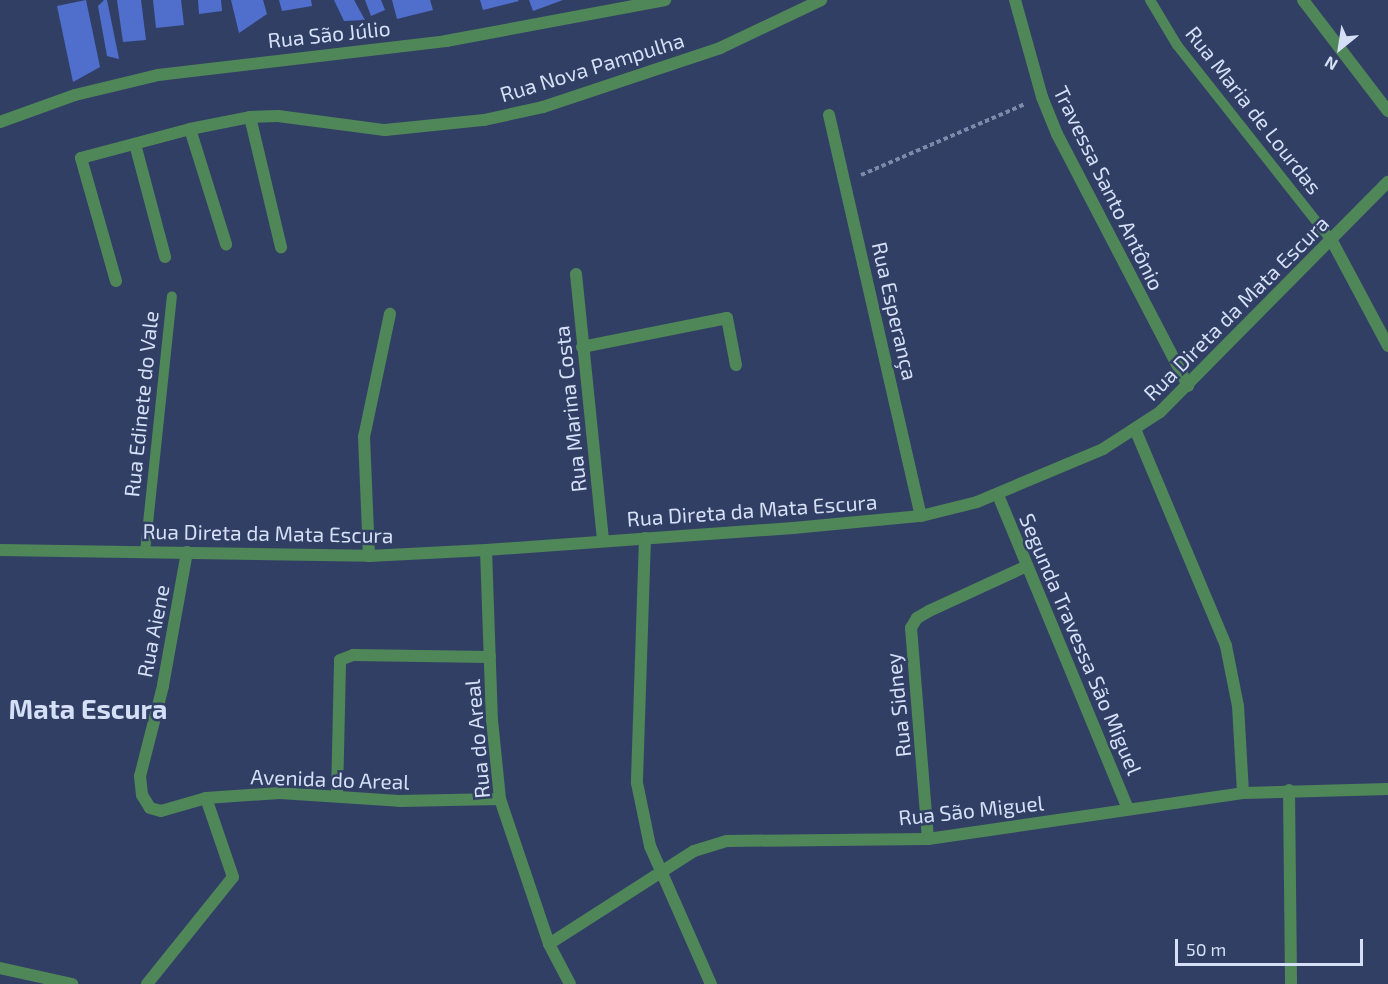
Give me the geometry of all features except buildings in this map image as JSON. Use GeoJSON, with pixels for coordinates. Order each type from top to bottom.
{"type":"FeatureCollection","features":[{"type":"Feature","properties":{"kind":"street","name":"Rua São Júlio"},"geometry":{"type":"LineString","coordinates":[[0,122],[75,95],[158,75],[446,41],[666,0]]}},
{"type":"Feature","properties":{"kind":"street","name":"Rua Nova Pampulha"},"geometry":{"type":"LineString","coordinates":[[116,281],[81,158],[190,129],[250,117],[278,116],[385,130],[484,120],[543,106],[720,48],[778,23],[821,0]]}},
{"type":"Feature","properties":{"kind":"street","name":"Travessa Santo Antônio"},"geometry":{"type":"LineString","coordinates":[[1015,0],[1041,97],[1057,134],[1188,386]]}},
{"type":"Feature","properties":{"kind":"street"},"geometry":{"type":"LineString","coordinates":[[1303,0],[1388,111]]}},
{"type":"Feature","properties":{"kind":"street","name":"Rua Esperança"},"geometry":{"type":"LineString","coordinates":[[829,115],[846,181],[921,516]]}},
{"type":"Feature","properties":{"kind":"street"},"geometry":{"type":"LineString","coordinates":[[250,117],[281,247]]}},
{"type":"Feature","properties":{"kind":"street"},"geometry":{"type":"LineString","coordinates":[[190,129],[226,244]]}},
{"type":"Feature","properties":{"kind":"street"},"geometry":{"type":"LineString","coordinates":[[135,144],[165,257]]}},
{"type":"Feature","properties":{"kind":"street","name":"Rua Direta da Mata Escura"},"geometry":{"type":"LineString","coordinates":[[0,550],[369,556],[486,550],[921,516],[998,495],[1103,449],[1135,429],[1188,386],[1388,182]]}},
{"type":"Feature","properties":{"kind":"street"},"geometry":{"type":"LineString","coordinates":[[1332,241],[1388,346]]}},
{"type":"Feature","properties":{"kind":"street","name":"Rua Marina Costa"},"geometry":{"type":"LineString","coordinates":[[576,274],[603,541]]}},
{"type":"Feature","properties":{"kind":"street"},"geometry":{"type":"LineString","coordinates":[[369,556],[364,437],[390,314]]}},
{"type":"Feature","properties":{"kind":"street"},"geometry":{"type":"LineString","coordinates":[[582,347],[727,318],[736,365]]}},
{"type":"Feature","properties":{"kind":"street"},"geometry":{"type":"LineString","coordinates":[[1135,429],[1226,646],[1234,674],[1243,793]]}},
{"type":"Feature","properties":{"kind":"street","name":"Segunda Travessa São Miguel"},"geometry":{"type":"LineString","coordinates":[[998,495],[1128,809]]}},
{"type":"Feature","properties":{"kind":"street"},"geometry":{"type":"LineString","coordinates":[[645,538],[637,783],[650,846],[711,984]]}},
{"type":"Feature","properties":{"kind":"street","name":"Rua do Areal"},"geometry":{"type":"LineString","coordinates":[[486,550],[490,657],[500,799],[549,944],[570,984]]}},
{"type":"Feature","properties":{"kind":"street","name":"Rua Aiene"},"geometry":{"type":"LineString","coordinates":[[161,811],[146,804],[140,776],[163,686],[187,552]]}},
{"type":"Feature","properties":{"kind":"street","name":"Rua Sidney"},"geometry":{"type":"LineString","coordinates":[[928,839],[911,628],[917,618],[929,611],[1027,566]]}},
{"type":"Feature","properties":{"kind":"street"},"geometry":{"type":"LineString","coordinates":[[337,796],[340,660],[353,656],[490,657]]}},
{"type":"Feature","properties":{"kind":"street","name":"Rua São Miguel"},"geometry":{"type":"LineString","coordinates":[[549,944],[694,851],[727,841],[928,839],[1243,793],[1388,789]]}},
{"type":"Feature","properties":{"kind":"street"},"geometry":{"type":"LineString","coordinates":[[1289,790],[1291,984]]}},
{"type":"Feature","properties":{"kind":"street","name":"Avenida do Areal"},"geometry":{"type":"LineString","coordinates":[[161,811],[206,798],[271,793],[399,801],[500,799]]}},
{"type":"Feature","properties":{"kind":"street"},"geometry":{"type":"LineString","coordinates":[[147,984],[233,877],[206,798]]}},
{"type":"Feature","properties":{"kind":"street"},"geometry":{"type":"LineString","coordinates":[[0,968],[15,978],[72,984]]}},
{"type":"Feature","properties":{"kind":"lane","name":"Rua Maria de Lourdas"},"geometry":{"type":"LineString","coordinates":[[1150,0],[1177,45],[1332,241]]}},
{"type":"Feature","properties":{"kind":"lane","name":"Rua Edinete do Vale"},"geometry":{"type":"LineString","coordinates":[[145,552],[172,296]]}},
{"type":"Feature","properties":{"kind":"path"},"geometry":{"type":"LineString","coordinates":[[846,181],[1041,97]]}},
{"type":"Feature","properties":{"kind":"district","name":"Mata Escura"},"geometry":{"type":"Point","coordinates":[88,709]}}]}
